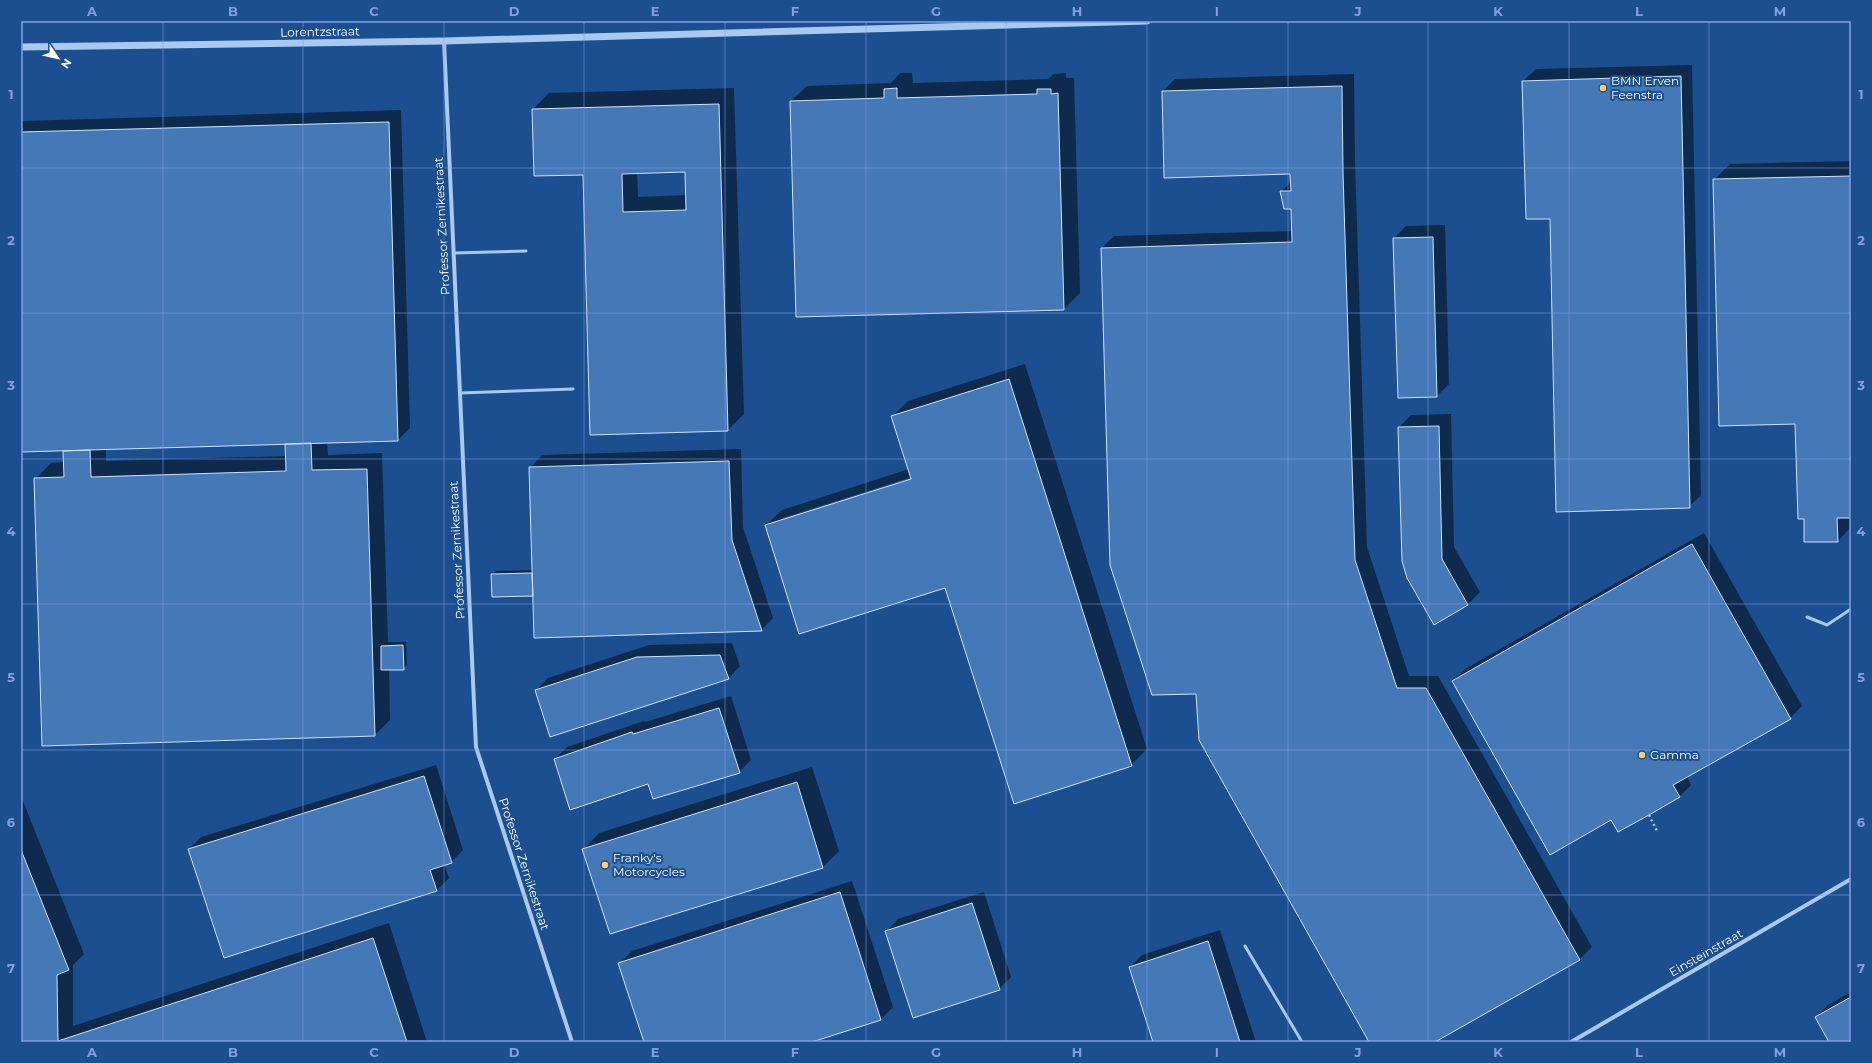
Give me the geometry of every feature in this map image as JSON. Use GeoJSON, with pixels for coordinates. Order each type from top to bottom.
{"type":"FeatureCollection","features":[{"type":"Feature","properties":{"kind":"street","name":"Lorentzstraat"},"geometry":{"type":"LineString","coordinates":[[21,47],[444,41],[1147,21]]}},
{"type":"Feature","properties":{"kind":"street","name":"Professor Zernikestraat"},"geometry":{"type":"LineString","coordinates":[[444,41],[476,747],[572,1042]]}},
{"type":"Feature","properties":{"kind":"street","name":"Einsteinstraat"},"geometry":{"type":"LineString","coordinates":[[1571,1042],[1851,879]]}},
{"type":"Feature","properties":{"kind":"lane"},"geometry":{"type":"LineString","coordinates":[[454,253],[526,251]]}},
{"type":"Feature","properties":{"kind":"lane"},"geometry":{"type":"LineString","coordinates":[[460,393],[573,390]]}},
{"type":"Feature","properties":{"kind":"lane"},"geometry":{"type":"LineString","coordinates":[[1807,617],[1827,625],[1851,609]]}},
{"type":"Feature","properties":{"kind":"lane"},"geometry":{"type":"LineString","coordinates":[[1245,946],[1302,1042]]}},
{"type":"Feature","properties":{"kind":"path"},"geometry":{"type":"LineString","coordinates":[[1649,815],[1657,831]]}},
{"type":"Feature","properties":{"kind":"building"},"geometry":{"type":"Polygon","coordinates":[[[1681,76],[1690,508],[1556,512],[1550,219],[1526,219],[1522,81],[1681,76]]]}},
{"type":"Feature","properties":{"kind":"building"},"geometry":{"type":"Polygon","coordinates":[[[1342,86],[1343,173],[1355,560],[1397,688],[1426,688],[1580,960],[1435,1042],[1369,1042],[1199,740],[1196,694],[1152,695],[1110,565],[1101,248],[1292,242],[1291,209],[1284,209],[1280,191],[1291,191],[1290,174],[1164,178],[1162,91],[1342,86]]]}},
{"type":"Feature","properties":{"kind":"building"},"geometry":{"type":"Polygon","coordinates":[[[897,88],[897,98],[1037,94],[1037,89],[1051,89],[1051,94],[1058,93],[1064,310],[796,317],[790,101],[884,98],[884,89],[897,88]]]}},
{"type":"Feature","properties":{"kind":"building"},"geometry":{"type":"Polygon","coordinates":[[[719,104],[728,431],[590,435],[583,175],[534,176],[532,109],[719,104]],[[685,172],[622,174],[623,212],[686,210],[685,172]]]}},
{"type":"Feature","properties":{"kind":"building"},"geometry":{"type":"Polygon","coordinates":[[[389,122],[398,441],[21,452],[21,132],[389,122]]]}},
{"type":"Feature","properties":{"kind":"building"},"geometry":{"type":"Polygon","coordinates":[[[1851,176],[1851,518],[1837,518],[1838,542],[1804,542],[1804,519],[1798,519],[1795,424],[1719,426],[1713,179],[1851,176]]]}},
{"type":"Feature","properties":{"kind":"building"},"geometry":{"type":"Polygon","coordinates":[[[1433,237],[1437,397],[1398,398],[1393,238],[1433,237]]]}},
{"type":"Feature","properties":{"kind":"building"},"geometry":{"type":"Polygon","coordinates":[[[1009,379],[1132,766],[1014,804],[945,588],[799,634],[765,525],[911,479],[891,416],[1009,379]]]}},
{"type":"Feature","properties":{"kind":"building"},"geometry":{"type":"Polygon","coordinates":[[[1439,426],[1442,559],[1468,605],[1434,625],[1407,578],[1402,561],[1398,427],[1439,426]]]}},
{"type":"Feature","properties":{"kind":"building"},"geometry":{"type":"Polygon","coordinates":[[[311,443],[312,470],[367,469],[375,736],[42,746],[34,478],[64,477],[63,451],[90,450],[91,477],[286,471],[285,444],[311,443]]]}},
{"type":"Feature","properties":{"kind":"building"},"geometry":{"type":"Polygon","coordinates":[[[729,461],[732,540],[762,631],[534,638],[529,467],[729,461]]]}},
{"type":"Feature","properties":{"kind":"building"},"geometry":{"type":"Polygon","coordinates":[[[1692,544],[1791,719],[1673,785],[1680,797],[1649,815],[1618,832],[1611,820],[1550,855],[1452,681],[1692,544]]]}},
{"type":"Feature","properties":{"kind":"building"},"geometry":{"type":"Polygon","coordinates":[[[532,573],[533,596],[492,597],[491,574],[532,573]]]}},
{"type":"Feature","properties":{"kind":"building"},"geometry":{"type":"Polygon","coordinates":[[[403,645],[404,670],[381,670],[381,646],[403,645]]]}},
{"type":"Feature","properties":{"kind":"building"},"geometry":{"type":"Polygon","coordinates":[[[720,655],[729,679],[550,737],[535,690],[637,657],[720,655]]]}},
{"type":"Feature","properties":{"kind":"building"},"geometry":{"type":"Polygon","coordinates":[[[719,708],[740,773],[653,799],[648,784],[570,810],[554,759],[632,732],[633,734],[719,708]]]}},
{"type":"Feature","properties":{"kind":"building"},"geometry":{"type":"Polygon","coordinates":[[[424,776],[452,863],[430,870],[437,891],[224,958],[188,849],[424,776]]]}},
{"type":"Feature","properties":{"kind":"building"},"geometry":{"type":"Polygon","coordinates":[[[797,782],[823,868],[610,934],[582,849],[797,782]]]}},
{"type":"Feature","properties":{"kind":"building"},"geometry":{"type":"Polygon","coordinates":[[[21,850],[69,970],[57,975],[58,1041],[373,938],[407,1042],[21,1042],[21,850]]]}},
{"type":"Feature","properties":{"kind":"building"},"geometry":{"type":"Polygon","coordinates":[[[840,892],[881,1020],[812,1042],[644,1042],[618,963],[840,892]]]}},
{"type":"Feature","properties":{"kind":"building"},"geometry":{"type":"Polygon","coordinates":[[[972,903],[1000,990],[913,1018],[885,931],[972,903]]]}},
{"type":"Feature","properties":{"kind":"building"},"geometry":{"type":"Polygon","coordinates":[[[1208,941],[1240,1042],[1153,1042],[1129,967],[1208,941]]]}},
{"type":"Feature","properties":{"kind":"building"},"geometry":{"type":"Polygon","coordinates":[[[1851,997],[1851,1042],[1829,1042],[1815,1017],[1851,997]]]}},
{"type":"Feature","properties":{"kind":"place","name":"BMN Erven Feenstra"},"geometry":{"type":"Point","coordinates":[1603,88]}},
{"type":"Feature","properties":{"kind":"place","name":"Gamma"},"geometry":{"type":"Point","coordinates":[1642,755]}},
{"type":"Feature","properties":{"kind":"place","name":"Franky's Motorcycles"},"geometry":{"type":"Point","coordinates":[605,865]}}]}
